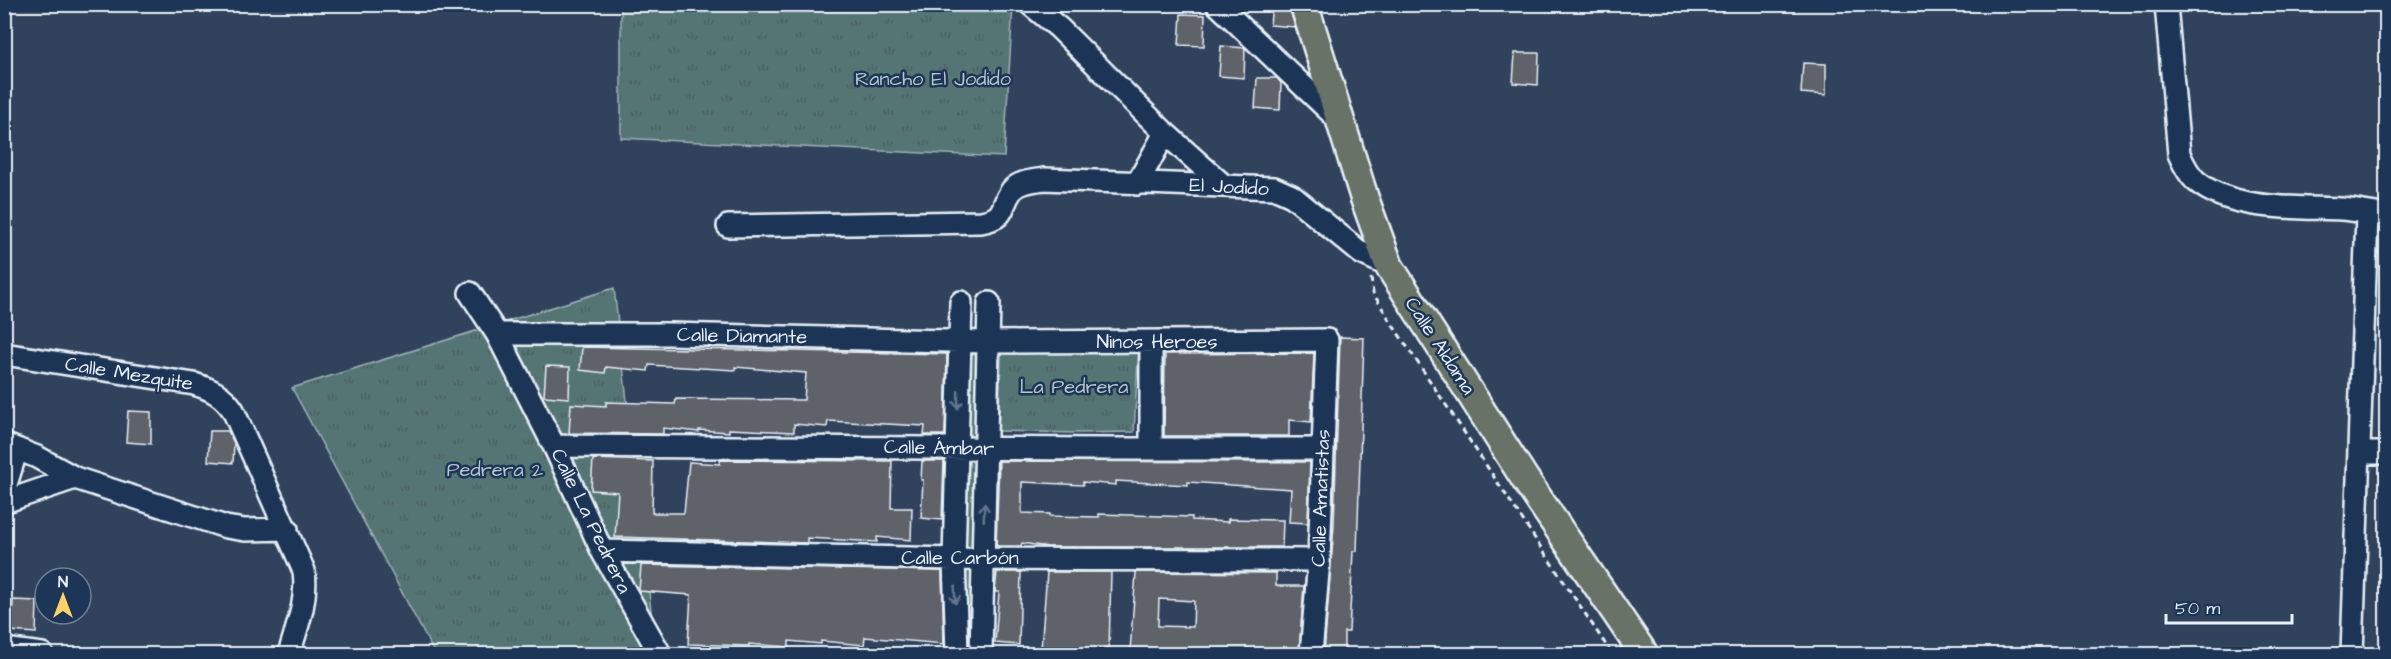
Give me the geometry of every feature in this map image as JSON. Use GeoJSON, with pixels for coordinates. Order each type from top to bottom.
{"type":"FeatureCollection","features":[{"type":"Feature","properties":{"kind":"main road","name":"Calle Aldama"},"geometry":{"type":"LineString","coordinates":[[1304,4],[1340,121],[1389,266],[1525,479],[1644,654]]}},
{"type":"Feature","properties":{"kind":"street"},"geometry":{"type":"LineString","coordinates":[[1030,4],[1059,28],[1165,133],[1224,185]]}},
{"type":"Feature","properties":{"kind":"street"},"geometry":{"type":"LineString","coordinates":[[1217,4],[1340,121]]}},
{"type":"Feature","properties":{"kind":"street"},"geometry":{"type":"LineString","coordinates":[[2166,4],[2179,154],[2186,168],[2197,181],[2221,195],[2247,203],[2350,210],[2377,215],[2359,453],[2352,654]]}},
{"type":"Feature","properties":{"kind":"street"},"geometry":{"type":"LineString","coordinates":[[1137,184],[1165,133]]}},
{"type":"Feature","properties":{"kind":"street","name":"El Jodido"},"geometry":{"type":"LineString","coordinates":[[728,226],[981,222],[995,219],[1003,212],[1013,190],[1023,183],[1044,179],[1274,188],[1292,196],[1361,253],[1389,266]]}},
{"type":"Feature","properties":{"kind":"street","name":"Calle La Pedrera"},"geometry":{"type":"LineString","coordinates":[[470,293],[497,334],[554,446],[602,551],[660,654]]}},
{"type":"Feature","properties":{"kind":"street"},"geometry":{"type":"LineString","coordinates":[[957,654],[954,559],[961,302]]}},
{"type":"Feature","properties":{"kind":"street"},"geometry":{"type":"LineString","coordinates":[[981,654],[989,303]]}},
{"type":"Feature","properties":{"kind":"street","name":"Calle Diamante"},"geometry":{"type":"LineString","coordinates":[[497,334],[669,334],[988,342]]}},
{"type":"Feature","properties":{"kind":"street","name":"Ninos Heroes"},"geometry":{"type":"LineString","coordinates":[[988,342],[1327,340]]}},
{"type":"Feature","properties":{"kind":"street","name":"Calle Amatistas"},"geometry":{"type":"LineString","coordinates":[[1311,654],[1319,560],[1327,340]]}},
{"type":"Feature","properties":{"kind":"street"},"geometry":{"type":"LineString","coordinates":[[1151,342],[1151,449]]}},
{"type":"Feature","properties":{"kind":"street","name":"Calle Mezquite"},"geometry":{"type":"LineString","coordinates":[[4,354],[194,384],[217,393],[226,400],[233,410],[304,571],[306,588],[289,654]]}},
{"type":"Feature","properties":{"kind":"street"},"geometry":{"type":"LineString","coordinates":[[4,491],[11,446],[75,478],[226,527],[245,530],[287,529]]}},
{"type":"Feature","properties":{"kind":"street","name":"Calle Ámbar"},"geometry":{"type":"LineString","coordinates":[[554,446],[1323,449]]}},
{"type":"Feature","properties":{"kind":"street"},"geometry":{"type":"LineString","coordinates":[[2359,453],[2386,453]]}},
{"type":"Feature","properties":{"kind":"street"},"geometry":{"type":"LineString","coordinates":[[4,502],[75,478]]}},
{"type":"Feature","properties":{"kind":"street","name":"Calle Carbón"},"geometry":{"type":"LineString","coordinates":[[602,551],[954,559],[1319,560]]}},
{"type":"Feature","properties":{"kind":"street"},"geometry":{"type":"LineString","coordinates":[[4,649],[42,654]]}},
{"type":"Feature","properties":{"kind":"path"},"geometry":{"type":"LineString","coordinates":[[1361,253],[1374,293],[1392,324],[1612,654]]}},
{"type":"Feature","properties":{"kind":"green space","name":"Rancho El Jodido"},"geometry":{"type":"Polygon","coordinates":[[[621,5],[1013,5],[1004,157],[621,138],[621,5]]]}},
{"type":"Feature","properties":{"kind":"green space","name":"Pedrera 2"},"geometry":{"type":"Polygon","coordinates":[[[614,288],[656,654],[435,654],[292,388],[614,288]]]}},
{"type":"Feature","properties":{"kind":"green space"},"geometry":{"type":"Polygon","coordinates":[[[964,338],[982,338],[975,654],[961,654],[964,338]]]}},
{"type":"Feature","properties":{"kind":"green space","name":"La Pedrera"},"geometry":{"type":"Polygon","coordinates":[[[1002,338],[1139,342],[1134,432],[998,431],[1002,338]]]}},
{"type":"Feature","properties":{"kind":"building"},"geometry":{"type":"Polygon","coordinates":[[[1272,4],[1289,4],[1295,27],[1270,25],[1272,4]]]}},
{"type":"Feature","properties":{"kind":"building"},"geometry":{"type":"Polygon","coordinates":[[[1181,14],[1205,15],[1204,46],[1179,45],[1181,14]]]}},
{"type":"Feature","properties":{"kind":"building"},"geometry":{"type":"Polygon","coordinates":[[[1221,46],[1245,48],[1244,78],[1219,76],[1221,46]]]}},
{"type":"Feature","properties":{"kind":"building"},"geometry":{"type":"Polygon","coordinates":[[[1515,53],[1539,53],[1538,85],[1513,83],[1515,53]]]}},
{"type":"Feature","properties":{"kind":"building"},"geometry":{"type":"Polygon","coordinates":[[[1803,63],[1826,64],[1826,95],[1801,93],[1803,63]]]}},
{"type":"Feature","properties":{"kind":"building"},"geometry":{"type":"Polygon","coordinates":[[[1257,78],[1277,78],[1281,83],[1280,110],[1255,108],[1257,78]]]}},
{"type":"Feature","properties":{"kind":"building"},"geometry":{"type":"Polygon","coordinates":[[[1340,337],[1364,338],[1357,551],[1353,551],[1349,632],[1344,632],[1344,654],[1324,654],[1334,525],[1340,337]]]}},
{"type":"Feature","properties":{"kind":"building"},"geometry":{"type":"Polygon","coordinates":[[[582,347],[947,354],[945,435],[924,435],[925,426],[828,421],[827,427],[794,424],[794,432],[729,429],[729,432],[699,430],[699,432],[663,428],[663,434],[569,433],[571,404],[606,406],[606,402],[675,404],[676,399],[804,400],[806,373],[735,367],[735,370],[649,365],[648,371],[606,367],[605,373],[580,370],[582,347]]]}},
{"type":"Feature","properties":{"kind":"building"},"geometry":{"type":"Polygon","coordinates":[[[1314,353],[1311,422],[1289,420],[1289,436],[1164,436],[1165,354],[1314,353]]]}},
{"type":"Feature","properties":{"kind":"building"},"geometry":{"type":"Polygon","coordinates":[[[546,366],[570,367],[569,398],[544,396],[546,366]]]}},
{"type":"Feature","properties":{"kind":"building"},"geometry":{"type":"Polygon","coordinates":[[[128,411],[151,412],[151,444],[126,442],[128,411]]]}},
{"type":"Feature","properties":{"kind":"building"},"geometry":{"type":"Polygon","coordinates":[[[210,431],[228,431],[234,443],[233,463],[208,461],[210,431]]]}},
{"type":"Feature","properties":{"kind":"building"},"geometry":{"type":"Polygon","coordinates":[[[593,459],[653,461],[652,513],[684,513],[689,462],[720,464],[720,460],[892,461],[891,508],[912,508],[911,540],[877,537],[877,542],[807,538],[807,543],[615,537],[618,492],[591,490],[593,459]]]}},
{"type":"Feature","properties":{"kind":"building"},"geometry":{"type":"Polygon","coordinates":[[[922,461],[944,461],[942,520],[921,518],[922,461]]]}},
{"type":"Feature","properties":{"kind":"building"},"geometry":{"type":"Polygon","coordinates":[[[999,461],[1310,462],[1308,523],[1289,522],[1291,489],[1188,482],[1188,485],[1116,481],[1116,485],[1083,482],[1083,485],[1022,482],[1022,513],[1050,514],[1050,516],[1099,517],[1099,514],[1192,517],[1192,520],[1228,522],[1228,519],[1283,520],[1282,547],[1048,547],[1022,543],[1021,546],[998,546],[996,545],[999,461]]]}},
{"type":"Feature","properties":{"kind":"building"},"geometry":{"type":"Polygon","coordinates":[[[641,565],[942,571],[944,644],[865,637],[864,645],[821,641],[821,644],[789,641],[789,647],[749,644],[749,646],[688,644],[691,595],[639,591],[641,565]]]}},
{"type":"Feature","properties":{"kind":"building"},"geometry":{"type":"Polygon","coordinates":[[[997,572],[1021,572],[1019,645],[995,643],[999,592],[995,592],[997,572]]]}},
{"type":"Feature","properties":{"kind":"building"},"geometry":{"type":"Polygon","coordinates":[[[1047,572],[1111,572],[1109,649],[1099,648],[1099,652],[1041,649],[1047,572]]]}},
{"type":"Feature","properties":{"kind":"building"},"geometry":{"type":"Polygon","coordinates":[[[1136,572],[1276,573],[1276,586],[1304,586],[1299,654],[1153,654],[1130,651],[1136,572]],[[1159,599],[1158,626],[1193,627],[1194,601],[1159,599]]]}},
{"type":"Feature","properties":{"kind":"building"},"geometry":{"type":"Polygon","coordinates":[[[13,600],[33,601],[33,626],[36,626],[36,633],[11,631],[13,600]]]}}]}
